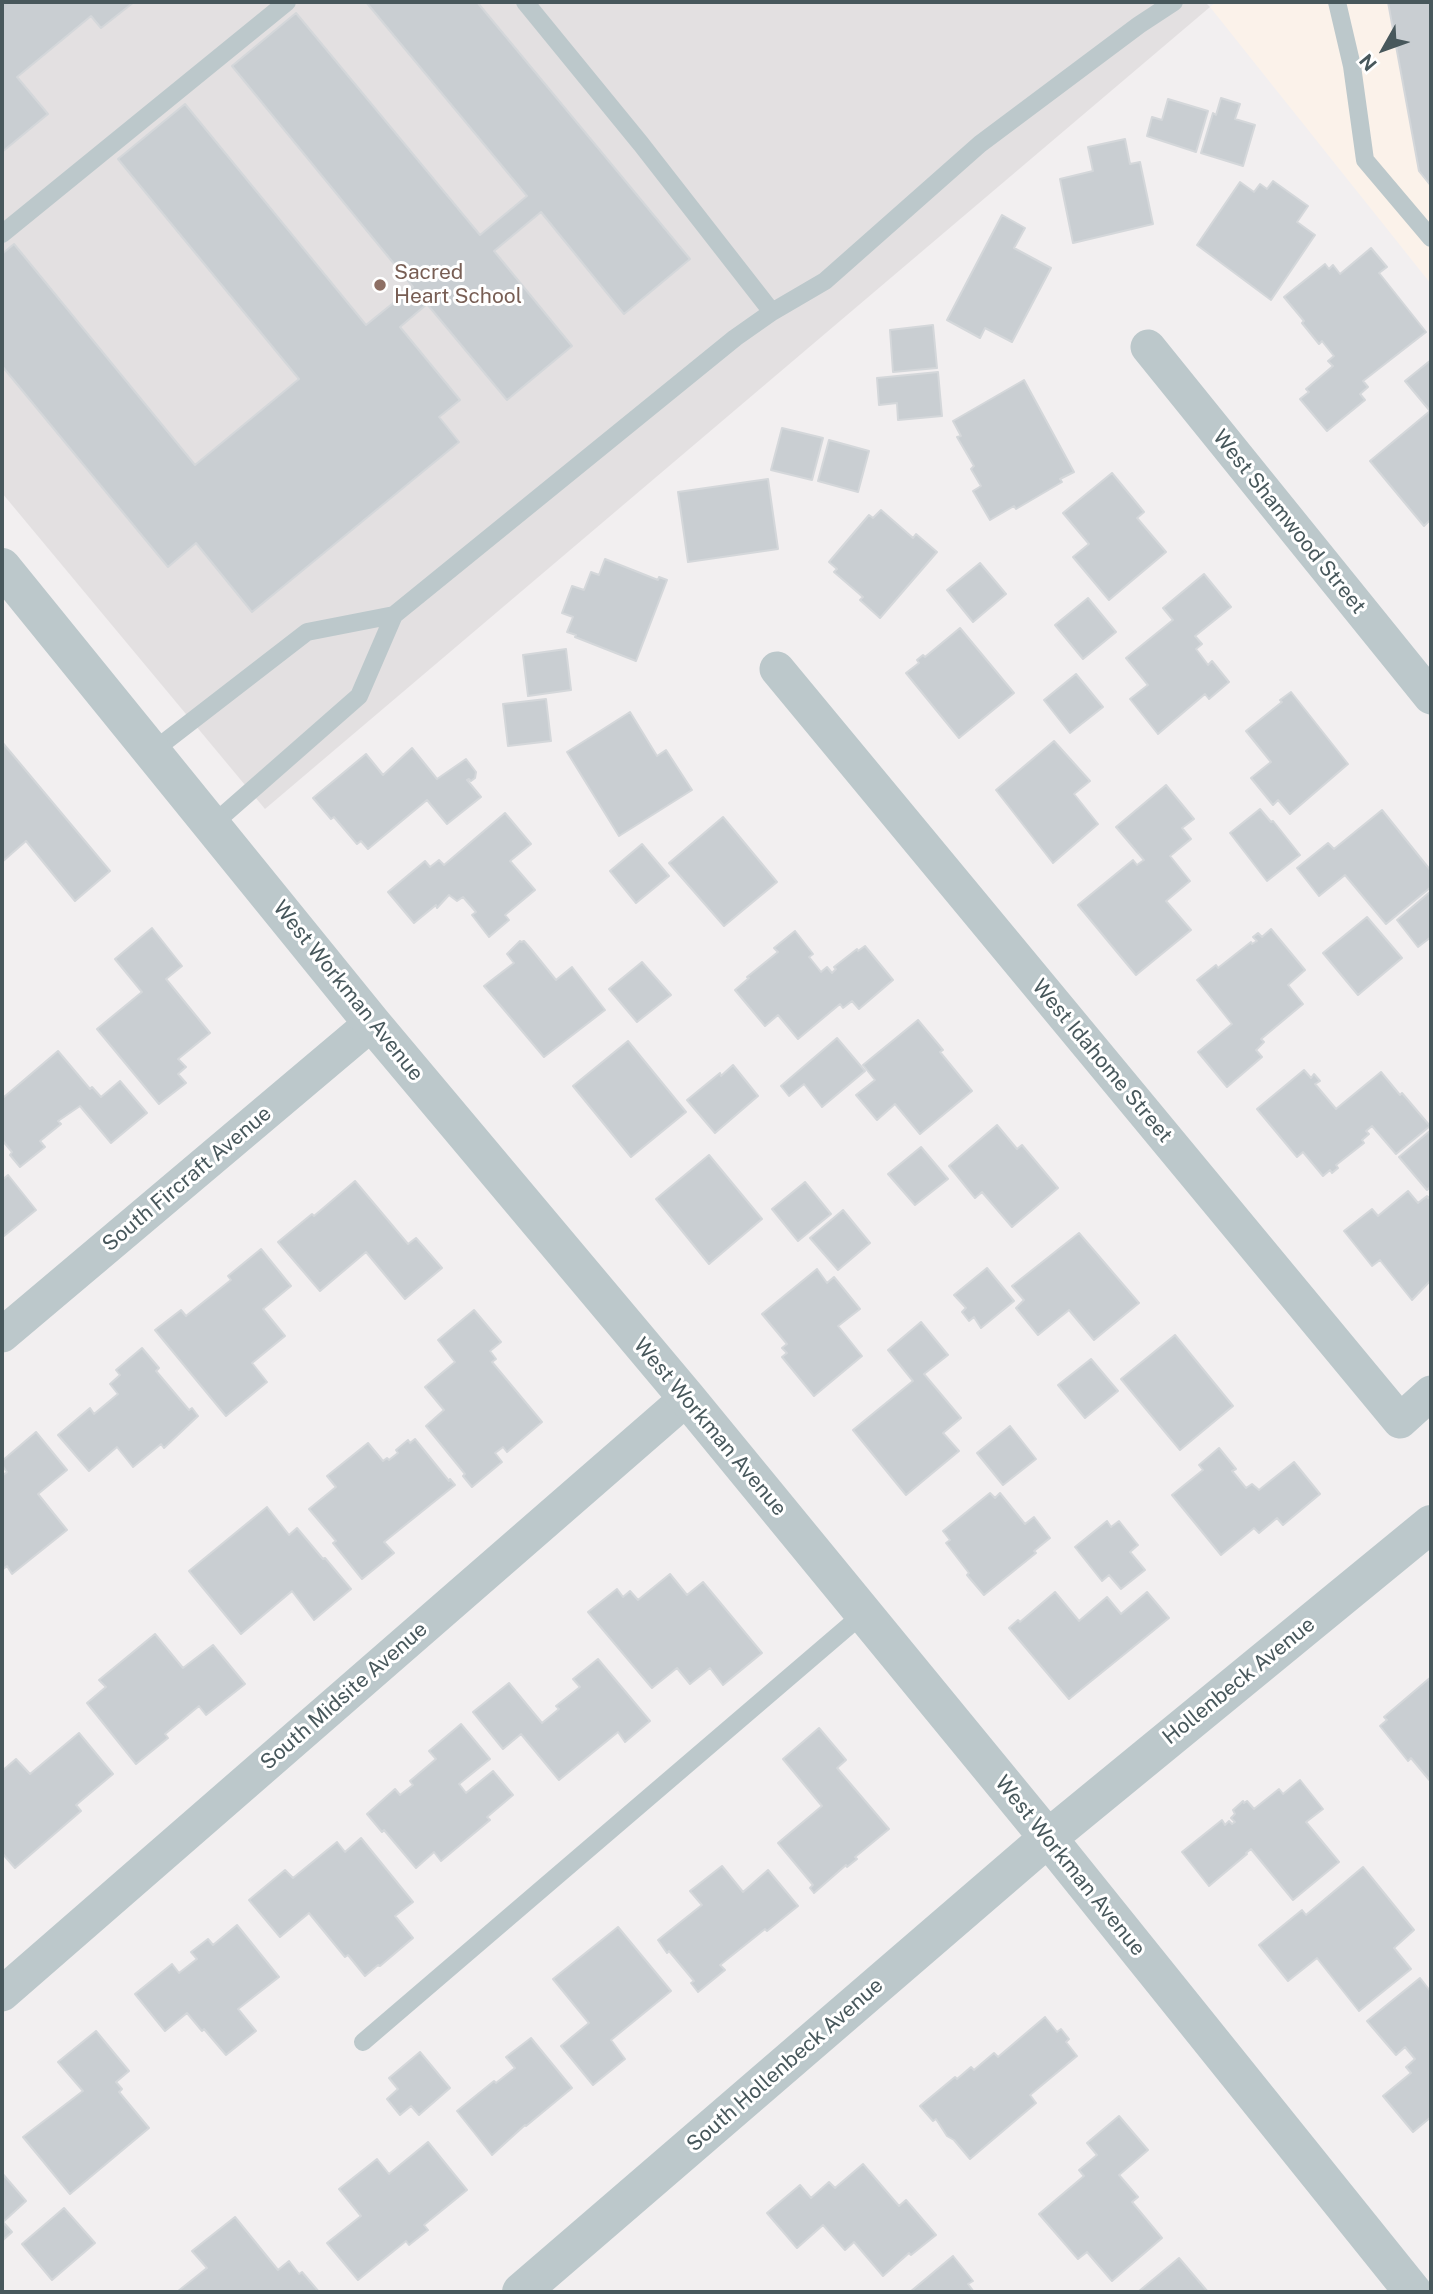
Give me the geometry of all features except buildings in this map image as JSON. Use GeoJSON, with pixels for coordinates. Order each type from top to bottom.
{"type":"FeatureCollection","features":[{"type":"Feature","properties":{"kind":"street","name":"West Shamwood Street"},"geometry":{"type":"LineString","coordinates":[[1148,347],[1431,697]]}},
{"type":"Feature","properties":{"kind":"street","name":"West Workman Avenue"},"geometry":{"type":"LineString","coordinates":[[2,569],[372,1023],[864,1613],[1413,2292]]}},
{"type":"Feature","properties":{"kind":"street","name":"West Idahome Street"},"geometry":{"type":"LineString","coordinates":[[777,670],[1400,1421],[1431,1393]]}},
{"type":"Feature","properties":{"kind":"street","name":"South Fircraft Avenue"},"geometry":{"type":"LineString","coordinates":[[2,1335],[372,1023]]}},
{"type":"Feature","properties":{"kind":"street","name":"South Midsite Avenue"},"geometry":{"type":"LineString","coordinates":[[2,1994],[687,1398]]}},
{"type":"Feature","properties":{"kind":"street","name":"Hollenbeck Avenue"},"geometry":{"type":"LineString","coordinates":[[1048,1838],[1431,1524]]}},
{"type":"Feature","properties":{"kind":"street","name":"South Hollenbeck Avenue"},"geometry":{"type":"LineString","coordinates":[[522,2292],[1048,1838]]}},
{"type":"Feature","properties":{"kind":"lane"},"geometry":{"type":"LineString","coordinates":[[2,233],[287,2]]}},
{"type":"Feature","properties":{"kind":"lane"},"geometry":{"type":"LineString","coordinates":[[525,2],[641,144],[772,312]]}},
{"type":"Feature","properties":{"kind":"lane"},"geometry":{"type":"LineString","coordinates":[[1337,2],[1352,66],[1365,160],[1431,238]]}},
{"type":"Feature","properties":{"kind":"lane"},"geometry":{"type":"LineString","coordinates":[[212,825],[359,696],[394,615],[735,338],[772,312],[825,281],[980,144],[1170,3]]}},
{"type":"Feature","properties":{"kind":"lane"},"geometry":{"type":"LineString","coordinates":[[153,751],[307,632],[394,615]]}},
{"type":"Feature","properties":{"kind":"lane"},"geometry":{"type":"LineString","coordinates":[[363,2042],[864,1613]]}},
{"type":"Feature","properties":{"kind":"shaded area"},"geometry":{"type":"Polygon","coordinates":[[[2,2],[1205,2],[1210,7],[265,809],[2,493],[2,2]]]}},
{"type":"Feature","properties":{"kind":"shaded area"},"geometry":{"type":"Polygon","coordinates":[[[1216,2],[1431,2],[1431,284],[1210,7],[1216,2]]]}},
{"type":"Feature","properties":{"kind":"place","name":"Sacred Heart School"},"geometry":{"type":"Point","coordinates":[380,285]}}]}
